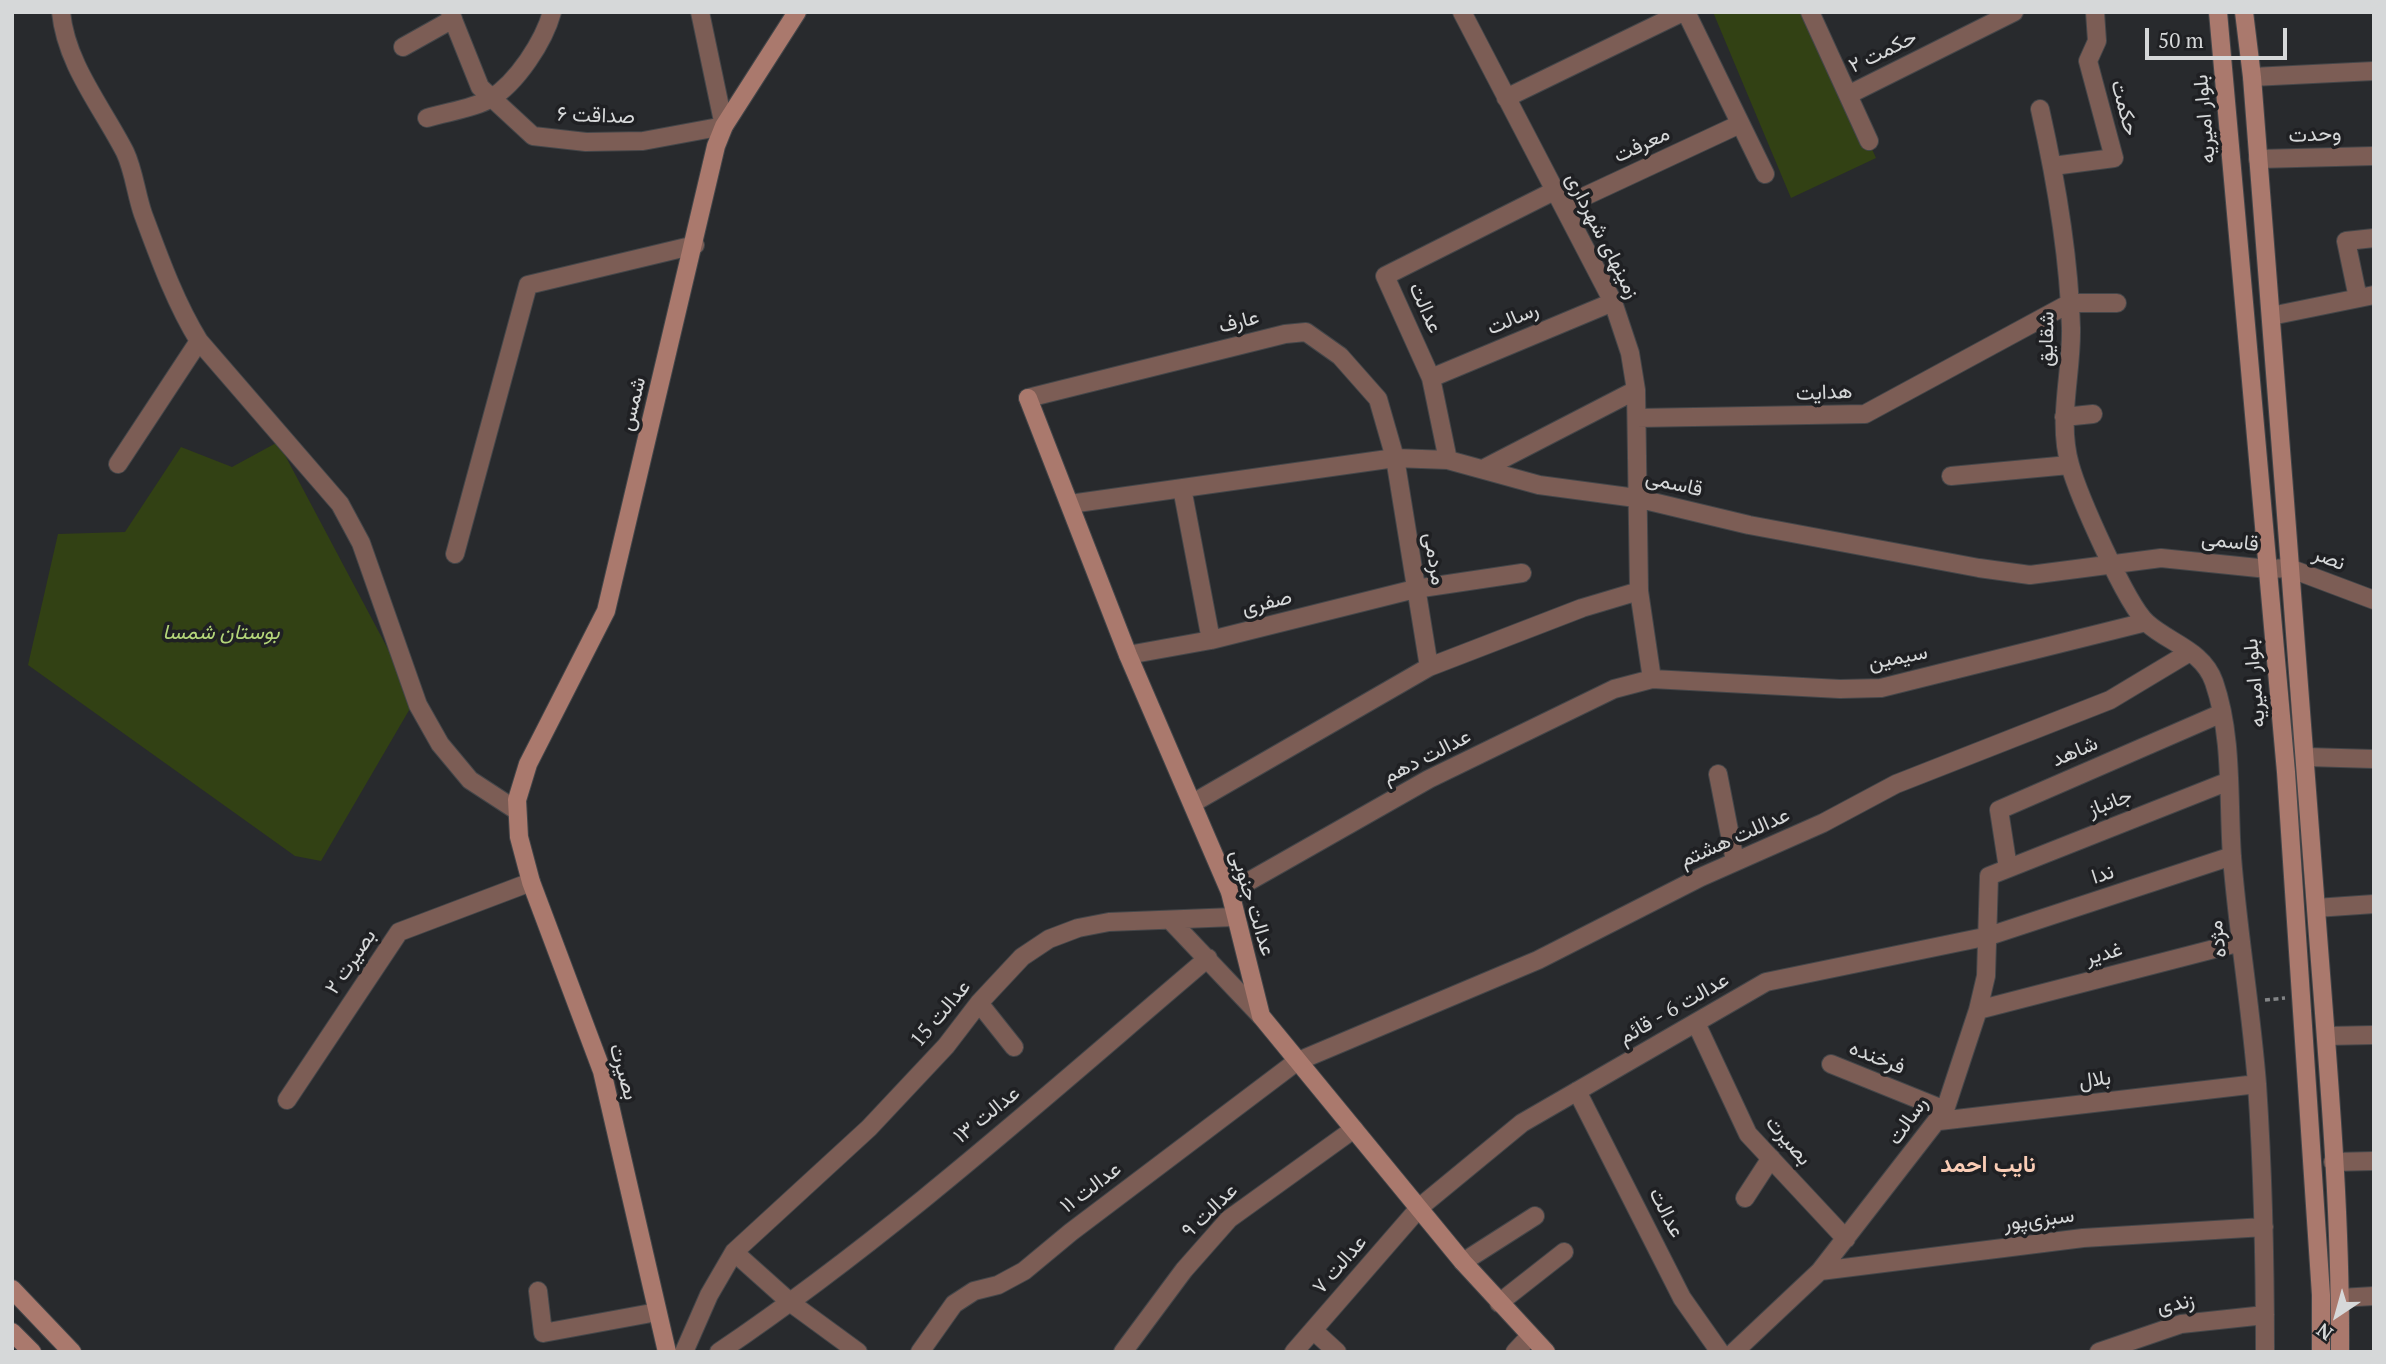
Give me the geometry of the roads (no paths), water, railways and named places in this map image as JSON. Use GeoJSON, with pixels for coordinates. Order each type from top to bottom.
{"type":"FeatureCollection","features":[{"type":"Feature","properties":{"kind":"street"},"geometry":{"type":"LineString","coordinates":[[61,12],[63,33],[96,103],[126,155],[143,212],[182,312],[199,341],[340,504],[360,543],[418,705],[440,744],[470,780],[516,810]]}},
{"type":"Feature","properties":{"kind":"street"},"geometry":{"type":"LineString","coordinates":[[427,118],[490,99],[523,68],[546,34],[552,12]]}},
{"type":"Feature","properties":{"kind":"street"},"geometry":{"type":"LineString","coordinates":[[700,12],[724,126]]}},
{"type":"Feature","properties":{"kind":"street","name":"شمس"},"geometry":{"type":"LineString","coordinates":[[516,810],[518,793],[528,764],[606,611],[695,245],[709,171],[724,126],[797,12]]}},
{"type":"Feature","properties":{"kind":"street","name":"زمینهای شهرداری"},"geometry":{"type":"LineString","coordinates":[[1462,12],[1613,302],[1630,353],[1636,390],[1639,591],[1652,678]]}},
{"type":"Feature","properties":{"kind":"street"},"geometry":{"type":"LineString","coordinates":[[1506,98],[1684,12],[1765,174]]}},
{"type":"Feature","properties":{"kind":"street"},"geometry":{"type":"LineString","coordinates":[[1810,12],[1869,141]]}},
{"type":"Feature","properties":{"kind":"street","name":"حکمت ۲"},"geometry":{"type":"LineString","coordinates":[[1848,95],[2014,12]]}},
{"type":"Feature","properties":{"kind":"street","name":"حکمت"},"geometry":{"type":"LineString","coordinates":[[2053,166],[2114,158],[2088,61],[2097,40],[2095,12]]}},
{"type":"Feature","properties":{"kind":"street","name":"بلوار امیریه"},"geometry":{"type":"LineString","coordinates":[[2218,12],[2268,569],[2301,996],[2321,1294],[2321,1352]]}},
{"type":"Feature","properties":{"kind":"street"},"geometry":{"type":"LineString","coordinates":[[2244,12],[2252,77],[2289,568],[2307,757],[2326,1036],[2340,1298],[2340,1352]]}},
{"type":"Feature","properties":{"kind":"street"},"geometry":{"type":"LineString","coordinates":[[404,47],[451,16]]}},
{"type":"Feature","properties":{"kind":"street","name":"صداقت ۶"},"geometry":{"type":"LineString","coordinates":[[451,16],[480,87],[533,136],[586,142],[643,141],[724,126]]}},
{"type":"Feature","properties":{"kind":"street"},"geometry":{"type":"LineString","coordinates":[[2252,77],[2374,71]]}},
{"type":"Feature","properties":{"kind":"street","name":"شقایق"},"geometry":{"type":"LineString","coordinates":[[2040,109],[2053,166],[2070,303],[2071,365],[2064,417],[2069,464],[2088,514],[2114,563]]}},
{"type":"Feature","properties":{"kind":"street","name":"معرفت"},"geometry":{"type":"LineString","coordinates":[[1564,206],[1740,124]]}},
{"type":"Feature","properties":{"kind":"street","name":"وحدت"},"geometry":{"type":"LineString","coordinates":[[2258,159],[2374,156]]}},
{"type":"Feature","properties":{"kind":"street","name":"عدالت"},"geometry":{"type":"LineString","coordinates":[[1448,460],[1431,378],[1385,276],[1554,191]]}},
{"type":"Feature","properties":{"kind":"street"},"geometry":{"type":"LineString","coordinates":[[2271,316],[2366,296],[2346,241],[2374,238]]}},
{"type":"Feature","properties":{"kind":"street"},"geometry":{"type":"LineString","coordinates":[[455,554],[528,285],[695,245]]}},
{"type":"Feature","properties":{"kind":"street","name":"رسالت"},"geometry":{"type":"LineString","coordinates":[[1431,378],[1613,302]]}},
{"type":"Feature","properties":{"kind":"street"},"geometry":{"type":"LineString","coordinates":[[2070,303],[2117,303]]}},
{"type":"Feature","properties":{"kind":"street","name":"هدایت"},"geometry":{"type":"LineString","coordinates":[[1637,418],[1865,414],[2070,303]]}},
{"type":"Feature","properties":{"kind":"street","name":"عارف"},"geometry":{"type":"LineString","coordinates":[[1028,398],[1285,334],[1306,332],[1340,356],[1378,399],[1395,458]]}},
{"type":"Feature","properties":{"kind":"street"},"geometry":{"type":"LineString","coordinates":[[118,464],[199,341]]}},
{"type":"Feature","properties":{"kind":"street"},"geometry":{"type":"LineString","coordinates":[[1483,469],[1636,390]]}},
{"type":"Feature","properties":{"kind":"street","name":"عدالت جنوبی"},"geometry":{"type":"LineString","coordinates":[[1028,398],[1128,655],[1230,892],[1261,1016],[1296,1062],[1420,1207],[1463,1262],[1529,1337],[1546,1352]]}},
{"type":"Feature","properties":{"kind":"street"},"geometry":{"type":"LineString","coordinates":[[2064,417],[2093,414]]}},
{"type":"Feature","properties":{"kind":"street","name":"قاسمی"},"geometry":{"type":"LineString","coordinates":[[1070,504],[1395,458],[1448,460],[1539,485],[1636,498],[1749,525],[2030,575],[2081,571],[2114,563],[2161,558],[2268,569]]}},
{"type":"Feature","properties":{"kind":"street","name":"مردمی"},"geometry":{"type":"LineString","coordinates":[[1395,458],[1429,667]]}},
{"type":"Feature","properties":{"kind":"street"},"geometry":{"type":"LineString","coordinates":[[1951,476],[2069,464]]}},
{"type":"Feature","properties":{"kind":"street"},"geometry":{"type":"LineString","coordinates":[[1182,488],[1211,640]]}},
{"type":"Feature","properties":{"kind":"street","name":"مژده"},"geometry":{"type":"LineString","coordinates":[[2114,563],[2123,585],[2146,622],[2190,652],[2210,671],[2222,713],[2229,781],[2232,856],[2257,1084],[2265,1352]]}},
{"type":"Feature","properties":{"kind":"street","name":"نصر"},"geometry":{"type":"LineString","coordinates":[[2268,569],[2289,568],[2374,600]]}},
{"type":"Feature","properties":{"kind":"street","name":"صفری"},"geometry":{"type":"LineString","coordinates":[[1128,655],[1211,640],[1415,589],[1522,573]]}},
{"type":"Feature","properties":{"kind":"street"},"geometry":{"type":"LineString","coordinates":[[1193,803],[1429,667],[1582,608],[1639,591]]}},
{"type":"Feature","properties":{"kind":"street","name":"سیمین"},"geometry":{"type":"LineString","coordinates":[[1652,678],[1840,689],[1881,688],[2146,622]]}},
{"type":"Feature","properties":{"kind":"street","name":"عداللت هشتم"},"geometry":{"type":"LineString","coordinates":[[1296,1062],[1538,960],[1735,861],[1823,823],[1896,784],[2110,700],[2190,652]]}},
{"type":"Feature","properties":{"kind":"street","name":"عدالت دهم"},"geometry":{"type":"LineString","coordinates":[[1230,892],[1429,779],[1614,689],[1652,678]]}},
{"type":"Feature","properties":{"kind":"street","name":"شاهد"},"geometry":{"type":"LineString","coordinates":[[2008,867],[1999,810],[2222,713]]}},
{"type":"Feature","properties":{"kind":"street"},"geometry":{"type":"LineString","coordinates":[[2307,757],[2374,759]]}},
{"type":"Feature","properties":{"kind":"street"},"geometry":{"type":"LineString","coordinates":[[1718,774],[1735,861]]}},
{"type":"Feature","properties":{"kind":"street","name":"جانباز"},"geometry":{"type":"LineString","coordinates":[[2008,867],[2229,781]]}},
{"type":"Feature","properties":{"kind":"street","name":"بصیرت"},"geometry":{"type":"LineString","coordinates":[[516,810],[531,882],[602,1071],[667,1352]]}},
{"type":"Feature","properties":{"kind":"street","name":"ندا"},"geometry":{"type":"LineString","coordinates":[[1989,936],[2232,856]]}},
{"type":"Feature","properties":{"kind":"street","name":"رسالت"},"geometry":{"type":"LineString","coordinates":[[1734,1352],[1820,1271],[1942,1115],[1978,1010],[1988,962],[1989,876],[2008,867]]}},
{"type":"Feature","properties":{"kind":"street","name":"بصیرت ۲"},"geometry":{"type":"LineString","coordinates":[[287,1100],[399,932],[531,882]]}},
{"type":"Feature","properties":{"kind":"street"},"geometry":{"type":"LineString","coordinates":[[2316,908],[2374,904]]}},
{"type":"Feature","properties":{"kind":"street","name":"عدالت 15"},"geometry":{"type":"LineString","coordinates":[[684,1352],[709,1295],[734,1252],[869,1128],[946,1046],[979,1003],[1022,957],[1049,939],[1078,928],[1110,922],[1234,916]]}},
{"type":"Feature","properties":{"kind":"street"},"geometry":{"type":"LineString","coordinates":[[1171,921],[1261,1016]]}},
{"type":"Feature","properties":{"kind":"street","name":"عدالت 6 - قائم"},"geometry":{"type":"LineString","coordinates":[[1420,1207],[1522,1123],[1766,982],[1989,936]]}},
{"type":"Feature","properties":{"kind":"street","name":"غدیر"},"geometry":{"type":"LineString","coordinates":[[1978,1010],[2241,942]]}},
{"type":"Feature","properties":{"kind":"street","name":"عدالت ۱۳"},"geometry":{"type":"LineString","coordinates":[[719,1352],[791,1303],[1023,1116],[1208,958]]}},
{"type":"Feature","properties":{"kind":"street"},"geometry":{"type":"LineString","coordinates":[[979,1003],[1014,1047]]}},
{"type":"Feature","properties":{"kind":"street","name":"بصیرت"},"geometry":{"type":"LineString","coordinates":[[1696,1023],[1748,1134],[1846,1239]]}},
{"type":"Feature","properties":{"kind":"street"},"geometry":{"type":"LineString","coordinates":[[2326,1036],[2374,1035]]}},
{"type":"Feature","properties":{"kind":"street","name":"عدالت ۱۱"},"geometry":{"type":"LineString","coordinates":[[920,1352],[954,1304],[974,1291],[998,1285],[1024,1271],[1296,1062]]}},
{"type":"Feature","properties":{"kind":"street","name":"فرخنده"},"geometry":{"type":"LineString","coordinates":[[1831,1064],[1942,1115]]}},
{"type":"Feature","properties":{"kind":"street","name":"بلال"},"geometry":{"type":"LineString","coordinates":[[1942,1115],[2257,1084]]}},
{"type":"Feature","properties":{"kind":"street","name":"عدالت"},"geometry":{"type":"LineString","coordinates":[[1577,1091],[1682,1298],[1720,1352]]}},
{"type":"Feature","properties":{"kind":"street","name":"عدالت ۹"},"geometry":{"type":"LineString","coordinates":[[1123,1352],[1184,1270],[1229,1219],[1354,1129]]}},
{"type":"Feature","properties":{"kind":"street"},"geometry":{"type":"LineString","coordinates":[[1745,1198],[1771,1158]]}},
{"type":"Feature","properties":{"kind":"street"},"geometry":{"type":"LineString","coordinates":[[2333,1163],[2374,1161]]}},
{"type":"Feature","properties":{"kind":"street","name":"عدالت ۷"},"geometry":{"type":"LineString","coordinates":[[1294,1352],[1420,1207]]}},
{"type":"Feature","properties":{"kind":"street"},"geometry":{"type":"LineString","coordinates":[[1463,1262],[1535,1216]]}},
{"type":"Feature","properties":{"kind":"street","name":"سبزی‌پور"},"geometry":{"type":"LineString","coordinates":[[1820,1271],[2083,1238],[2263,1227]]}},
{"type":"Feature","properties":{"kind":"street"},"geometry":{"type":"LineString","coordinates":[[734,1252],[791,1303],[858,1352]]}},
{"type":"Feature","properties":{"kind":"street"},"geometry":{"type":"LineString","coordinates":[[1499,1303],[1564,1252]]}},
{"type":"Feature","properties":{"kind":"street"},"geometry":{"type":"LineString","coordinates":[[12,1289],[72,1352]]}},
{"type":"Feature","properties":{"kind":"street"},"geometry":{"type":"LineString","coordinates":[[538,1291],[543,1333],[657,1312]]}},
{"type":"Feature","properties":{"kind":"street"},"geometry":{"type":"LineString","coordinates":[[2340,1298],[2374,1296]]}},
{"type":"Feature","properties":{"kind":"street","name":"زندی"},"geometry":{"type":"LineString","coordinates":[[2099,1352],[2181,1324],[2265,1315]]}},
{"type":"Feature","properties":{"kind":"street"},"geometry":{"type":"LineString","coordinates":[[1314,1330],[1337,1352]]}},
{"type":"Feature","properties":{"kind":"street"},"geometry":{"type":"LineString","coordinates":[[12,1332],[32,1352]]}},
{"type":"Feature","properties":{"kind":"street"},"geometry":{"type":"LineString","coordinates":[[1515,1352],[1529,1337]]}},
{"type":"Feature","properties":{"kind":"district","name":"نایب احمد"},"geometry":{"type":"Point","coordinates":[1988,1165]}},
{"type":"Feature","properties":{"kind":"park label","name":"بوستان شمسا"},"geometry":{"type":"Point","coordinates":[221,633]}}]}
